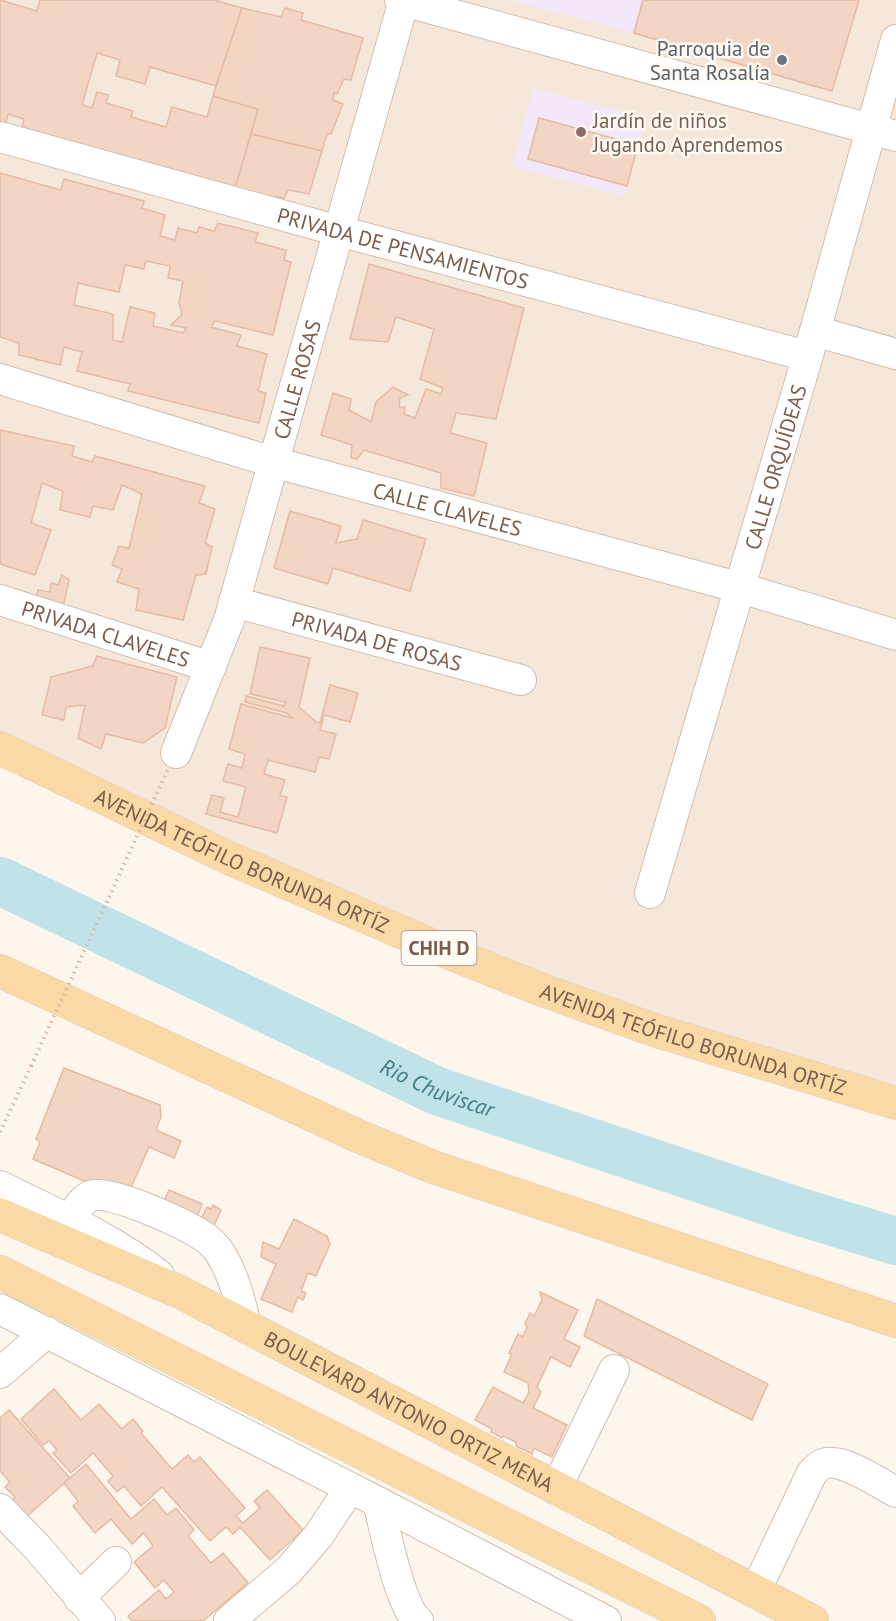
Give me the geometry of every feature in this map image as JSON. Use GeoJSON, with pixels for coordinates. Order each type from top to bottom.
{"type":"FeatureCollection","features":[{"type":"Feature","properties":{"kind":"main road","name":"AVENIDA TEÓFILO BORUNDA ORTÍZ"},"geometry":{"type":"LineString","coordinates":[[0,748],[231,859],[537,988],[654,1030],[896,1102]]}},
{"type":"Feature","properties":{"kind":"main road"},"geometry":{"type":"LineString","coordinates":[[0,971],[358,1136],[433,1167],[896,1321]]}},
{"type":"Feature","properties":{"kind":"main road","name":"BOULEVARD ANTONIO ORTIZ MENA"},"geometry":{"type":"LineString","coordinates":[[0,1215],[180,1292],[812,1621]]}},
{"type":"Feature","properties":{"kind":"main road"},"geometry":{"type":"LineString","coordinates":[[0,1272],[699,1621]]}},
{"type":"Feature","properties":{"kind":"street"},"geometry":{"type":"LineString","coordinates":[[402,0],[883,133]]}},
{"type":"Feature","properties":{"kind":"street","name":"CALLE ROSAS"},"geometry":{"type":"LineString","coordinates":[[172,760],[211,668],[234,602],[402,0]]}},
{"type":"Feature","properties":{"kind":"street","name":"CALLE ORQUÍDEAS"},"geometry":{"type":"LineString","coordinates":[[650,892],[811,344],[883,133],[896,40]]}},
{"type":"Feature","properties":{"kind":"street","name":"PRIVADA DE PENSAMIENTOS"},"geometry":{"type":"LineString","coordinates":[[0,137],[339,231],[811,344],[896,354]]}},
{"type":"Feature","properties":{"kind":"street","name":"CALLE CLAVELES"},"geometry":{"type":"LineString","coordinates":[[0,379],[273,462],[741,588],[896,635]]}},
{"type":"Feature","properties":{"kind":"street","name":"PRIVADA CLAVELES"},"geometry":{"type":"LineString","coordinates":[[0,600],[211,668]]}},
{"type":"Feature","properties":{"kind":"street","name":"PRIVADA DE ROSAS"},"geometry":{"type":"LineString","coordinates":[[234,602],[521,680]]}},
{"type":"Feature","properties":{"kind":"street"},"geometry":{"type":"LineString","coordinates":[[0,1186],[133,1255],[180,1292]]}},
{"type":"Feature","properties":{"kind":"street"},"geometry":{"type":"LineString","coordinates":[[69,1221],[81,1203],[91,1196],[102,1195],[114,1197],[170,1218],[202,1235],[217,1249],[226,1263],[233,1278],[247,1328]]}},
{"type":"Feature","properties":{"kind":"street"},"geometry":{"type":"LineString","coordinates":[[0,1309],[606,1621]]}},
{"type":"Feature","properties":{"kind":"street"},"geometry":{"type":"LineString","coordinates":[[0,1373],[47,1332]]}},
{"type":"Feature","properties":{"kind":"street"},"geometry":{"type":"LineString","coordinates":[[556,1489],[614,1371]]}},
{"type":"Feature","properties":{"kind":"street"},"geometry":{"type":"LineString","coordinates":[[755,1592],[812,1473],[820,1465],[831,1462],[843,1464],[896,1492]]}},
{"type":"Feature","properties":{"kind":"street"},"geometry":{"type":"LineString","coordinates":[[229,1621],[289,1570],[319,1535],[350,1488]]}},
{"type":"Feature","properties":{"kind":"street"},"geometry":{"type":"LineString","coordinates":[[378,1502],[402,1593],[414,1618],[418,1621]]}},
{"type":"Feature","properties":{"kind":"street"},"geometry":{"type":"LineString","coordinates":[[0,1509],[37,1547],[100,1621]]}},
{"type":"Feature","properties":{"kind":"street"},"geometry":{"type":"LineString","coordinates":[[79,1598],[116,1562]]}},
{"type":"Feature","properties":{"kind":"path"},"geometry":{"type":"LineString","coordinates":[[0,1132],[172,760]]}},
{"type":"Feature","properties":{"kind":"shaded area"},"geometry":{"type":"Polygon","coordinates":[[[0,0],[896,0],[896,1103],[654,1030],[0,748],[0,0]]]}},
{"type":"Feature","properties":{"kind":"shaded area"},"geometry":{"type":"Polygon","coordinates":[[[510,0],[643,0],[634,33],[510,0]]]}},
{"type":"Feature","properties":{"kind":"shaded area","name":"Jardín de niños Jugando Aprendemos"},"geometry":{"type":"Polygon","coordinates":[[[533,88],[645,118],[624,196],[512,166],[533,88]]]}},
{"type":"Feature","properties":{"kind":"building"},"geometry":{"type":"Polygon","coordinates":[[[0,0],[37,11],[40,0],[214,0],[242,8],[216,86],[150,67],[145,84],[116,76],[120,60],[97,53],[82,105],[92,108],[97,92],[108,95],[106,103],[133,111],[131,117],[166,127],[172,107],[207,117],[213,96],[258,109],[234,192],[21,130],[24,119],[8,114],[4,130],[0,129],[0,0]]]}},
{"type":"Feature","properties":{"kind":"building","name":"Parroquia de Santa Rosalía"},"geometry":{"type":"Polygon","coordinates":[[[643,0],[839,0],[814,86],[634,33],[643,0]]]}},
{"type":"Feature","properties":{"kind":"building","name":"Parroquia de Santa Rosalía"},"geometry":{"type":"Polygon","coordinates":[[[643,0],[859,0],[832,91],[634,33],[643,0]]]}},
{"type":"Feature","properties":{"kind":"building"},"geometry":{"type":"Polygon","coordinates":[[[242,8],[281,17],[285,8],[303,13],[301,20],[363,38],[351,80],[344,79],[337,94],[334,93],[333,100],[343,104],[331,134],[327,134],[322,151],[251,134],[258,109],[213,96],[242,8]]]}},
{"type":"Feature","properties":{"kind":"building"},"geometry":{"type":"Polygon","coordinates":[[[539,118],[638,145],[627,186],[528,159],[539,118]]]}},
{"type":"Feature","properties":{"kind":"building"},"geometry":{"type":"Polygon","coordinates":[[[251,134],[322,151],[309,194],[288,190],[284,198],[234,192],[251,134]]]}},
{"type":"Feature","properties":{"kind":"building"},"geometry":{"type":"Polygon","coordinates":[[[0,173],[61,190],[64,179],[144,201],[142,208],[165,215],[160,236],[175,240],[178,228],[197,233],[199,227],[214,231],[218,223],[258,233],[255,242],[286,250],[284,260],[291,262],[273,335],[215,321],[211,327],[241,335],[237,346],[267,354],[258,391],[266,393],[259,423],[128,391],[130,384],[77,371],[82,352],[64,347],[60,365],[19,355],[19,343],[0,337],[0,173]],[[146,261],[144,269],[125,265],[119,292],[78,283],[74,305],[113,314],[113,340],[122,342],[130,307],[155,313],[153,326],[183,333],[186,328],[171,325],[182,314],[179,303],[183,281],[168,278],[170,266],[146,261]]]}},
{"type":"Feature","properties":{"kind":"building"},"geometry":{"type":"Polygon","coordinates":[[[369,264],[524,308],[496,419],[456,413],[450,433],[487,443],[474,496],[441,488],[441,473],[364,450],[357,459],[351,458],[352,445],[321,435],[333,393],[351,399],[349,410],[371,422],[376,402],[393,387],[408,395],[400,398],[399,407],[405,407],[404,414],[415,418],[426,389],[441,394],[443,388],[420,379],[434,329],[396,317],[388,342],[350,339],[369,264]]]}},
{"type":"Feature","properties":{"kind":"building"},"geometry":{"type":"Polygon","coordinates":[[[0,430],[74,446],[72,456],[92,462],[95,456],[205,486],[199,503],[215,509],[205,543],[212,547],[206,574],[196,575],[183,620],[136,610],[139,589],[117,582],[122,569],[112,565],[119,546],[129,548],[142,494],[122,485],[113,510],[93,506],[90,517],[60,510],[63,491],[42,483],[31,523],[51,530],[35,575],[0,564],[0,430]]]}},
{"type":"Feature","properties":{"kind":"building"},"geometry":{"type":"Polygon","coordinates":[[[290,511],[341,526],[336,543],[357,539],[363,520],[426,539],[410,591],[333,568],[328,584],[274,568],[290,511]]]}},
{"type":"Feature","properties":{"kind":"building"},"geometry":{"type":"Polygon","coordinates":[[[62,575],[69,580],[61,615],[34,609],[38,590],[50,592],[51,583],[58,585],[62,575]]]}},
{"type":"Feature","properties":{"kind":"building"},"geometry":{"type":"Polygon","coordinates":[[[260,647],[310,658],[299,707],[316,722],[320,723],[330,685],[358,693],[350,722],[324,715],[320,730],[336,734],[329,759],[319,757],[315,772],[268,760],[264,774],[285,780],[280,796],[287,797],[277,833],[206,814],[212,795],[224,798],[220,812],[238,817],[246,787],[223,781],[228,764],[242,768],[245,754],[229,749],[241,704],[292,718],[287,713],[245,702],[246,696],[284,706],[286,702],[250,694],[260,647]]]}},
{"type":"Feature","properties":{"kind":"building"},"geometry":{"type":"Polygon","coordinates":[[[97,656],[177,677],[165,728],[143,743],[106,734],[101,749],[78,738],[85,705],[66,707],[64,720],[42,715],[51,677],[93,666],[97,656]]]}},
{"type":"Feature","properties":{"kind":"building"},"geometry":{"type":"Polygon","coordinates":[[[64,1068],[160,1105],[161,1117],[156,1130],[181,1141],[174,1158],[149,1147],[126,1199],[33,1159],[40,1142],[36,1139],[64,1068]]]}},
{"type":"Feature","properties":{"kind":"building"},"geometry":{"type":"Polygon","coordinates":[[[169,1190],[202,1204],[194,1225],[160,1210],[169,1190]]]}},
{"type":"Feature","properties":{"kind":"building"},"geometry":{"type":"Polygon","coordinates":[[[213,1205],[221,1210],[214,1226],[201,1219],[207,1207],[211,1209],[213,1205]]]}},
{"type":"Feature","properties":{"kind":"building"},"geometry":{"type":"Polygon","coordinates":[[[294,1219],[327,1236],[330,1244],[316,1276],[308,1273],[301,1291],[306,1293],[303,1300],[298,1297],[292,1312],[261,1299],[276,1264],[261,1257],[263,1242],[279,1249],[294,1219]]]}},
{"type":"Feature","properties":{"kind":"building"},"geometry":{"type":"Polygon","coordinates":[[[540,1292],[578,1310],[564,1339],[580,1347],[570,1367],[551,1357],[537,1387],[541,1392],[533,1408],[567,1425],[552,1457],[534,1448],[532,1454],[516,1446],[516,1442],[491,1432],[492,1429],[475,1420],[493,1387],[523,1403],[529,1392],[528,1383],[504,1372],[512,1354],[509,1353],[518,1334],[523,1337],[530,1313],[534,1316],[542,1300],[540,1292]]]}},
{"type":"Feature","properties":{"kind":"building"},"geometry":{"type":"Polygon","coordinates":[[[597,1299],[768,1384],[752,1420],[584,1336],[597,1299]]]}},
{"type":"Feature","properties":{"kind":"building"},"geometry":{"type":"Polygon","coordinates":[[[54,1389],[81,1420],[99,1404],[122,1429],[133,1419],[143,1431],[141,1433],[172,1469],[188,1455],[194,1462],[200,1457],[245,1508],[236,1516],[243,1523],[260,1508],[254,1501],[267,1490],[303,1530],[270,1560],[240,1527],[233,1534],[226,1527],[210,1541],[162,1487],[141,1506],[124,1486],[117,1492],[108,1481],[113,1476],[93,1453],[71,1473],[53,1453],[57,1450],[49,1441],[43,1445],[21,1419],[54,1389]]]}},
{"type":"Feature","properties":{"kind":"building"},"geometry":{"type":"Polygon","coordinates":[[[9,1410],[70,1478],[24,1519],[9,1503],[15,1497],[5,1487],[10,1482],[0,1471],[0,1418],[9,1410]]]}},
{"type":"Feature","properties":{"kind":"building"},"geometry":{"type":"Polygon","coordinates":[[[86,1464],[131,1519],[154,1499],[167,1515],[176,1508],[194,1530],[188,1536],[211,1563],[223,1553],[248,1583],[203,1621],[132,1621],[128,1616],[159,1590],[166,1599],[174,1592],[164,1580],[155,1588],[134,1562],[153,1546],[144,1533],[132,1544],[111,1519],[95,1533],[73,1506],[78,1501],[64,1483],[86,1464]]]}},
{"type":"Feature","properties":{"kind":"waterway","name":"Rio Chuviscar"},"geometry":{"type":"LineString","coordinates":[[0,881],[437,1091],[797,1211],[896,1241]]}},
{"type":"Feature","properties":{"kind":"place","name":"Parroquia de Santa Rosalía"},"geometry":{"type":"Point","coordinates":[782,60]}},
{"type":"Feature","properties":{"kind":"place","name":"Jardín de niños Jugando Aprendemos"},"geometry":{"type":"Point","coordinates":[581,132]}}]}
